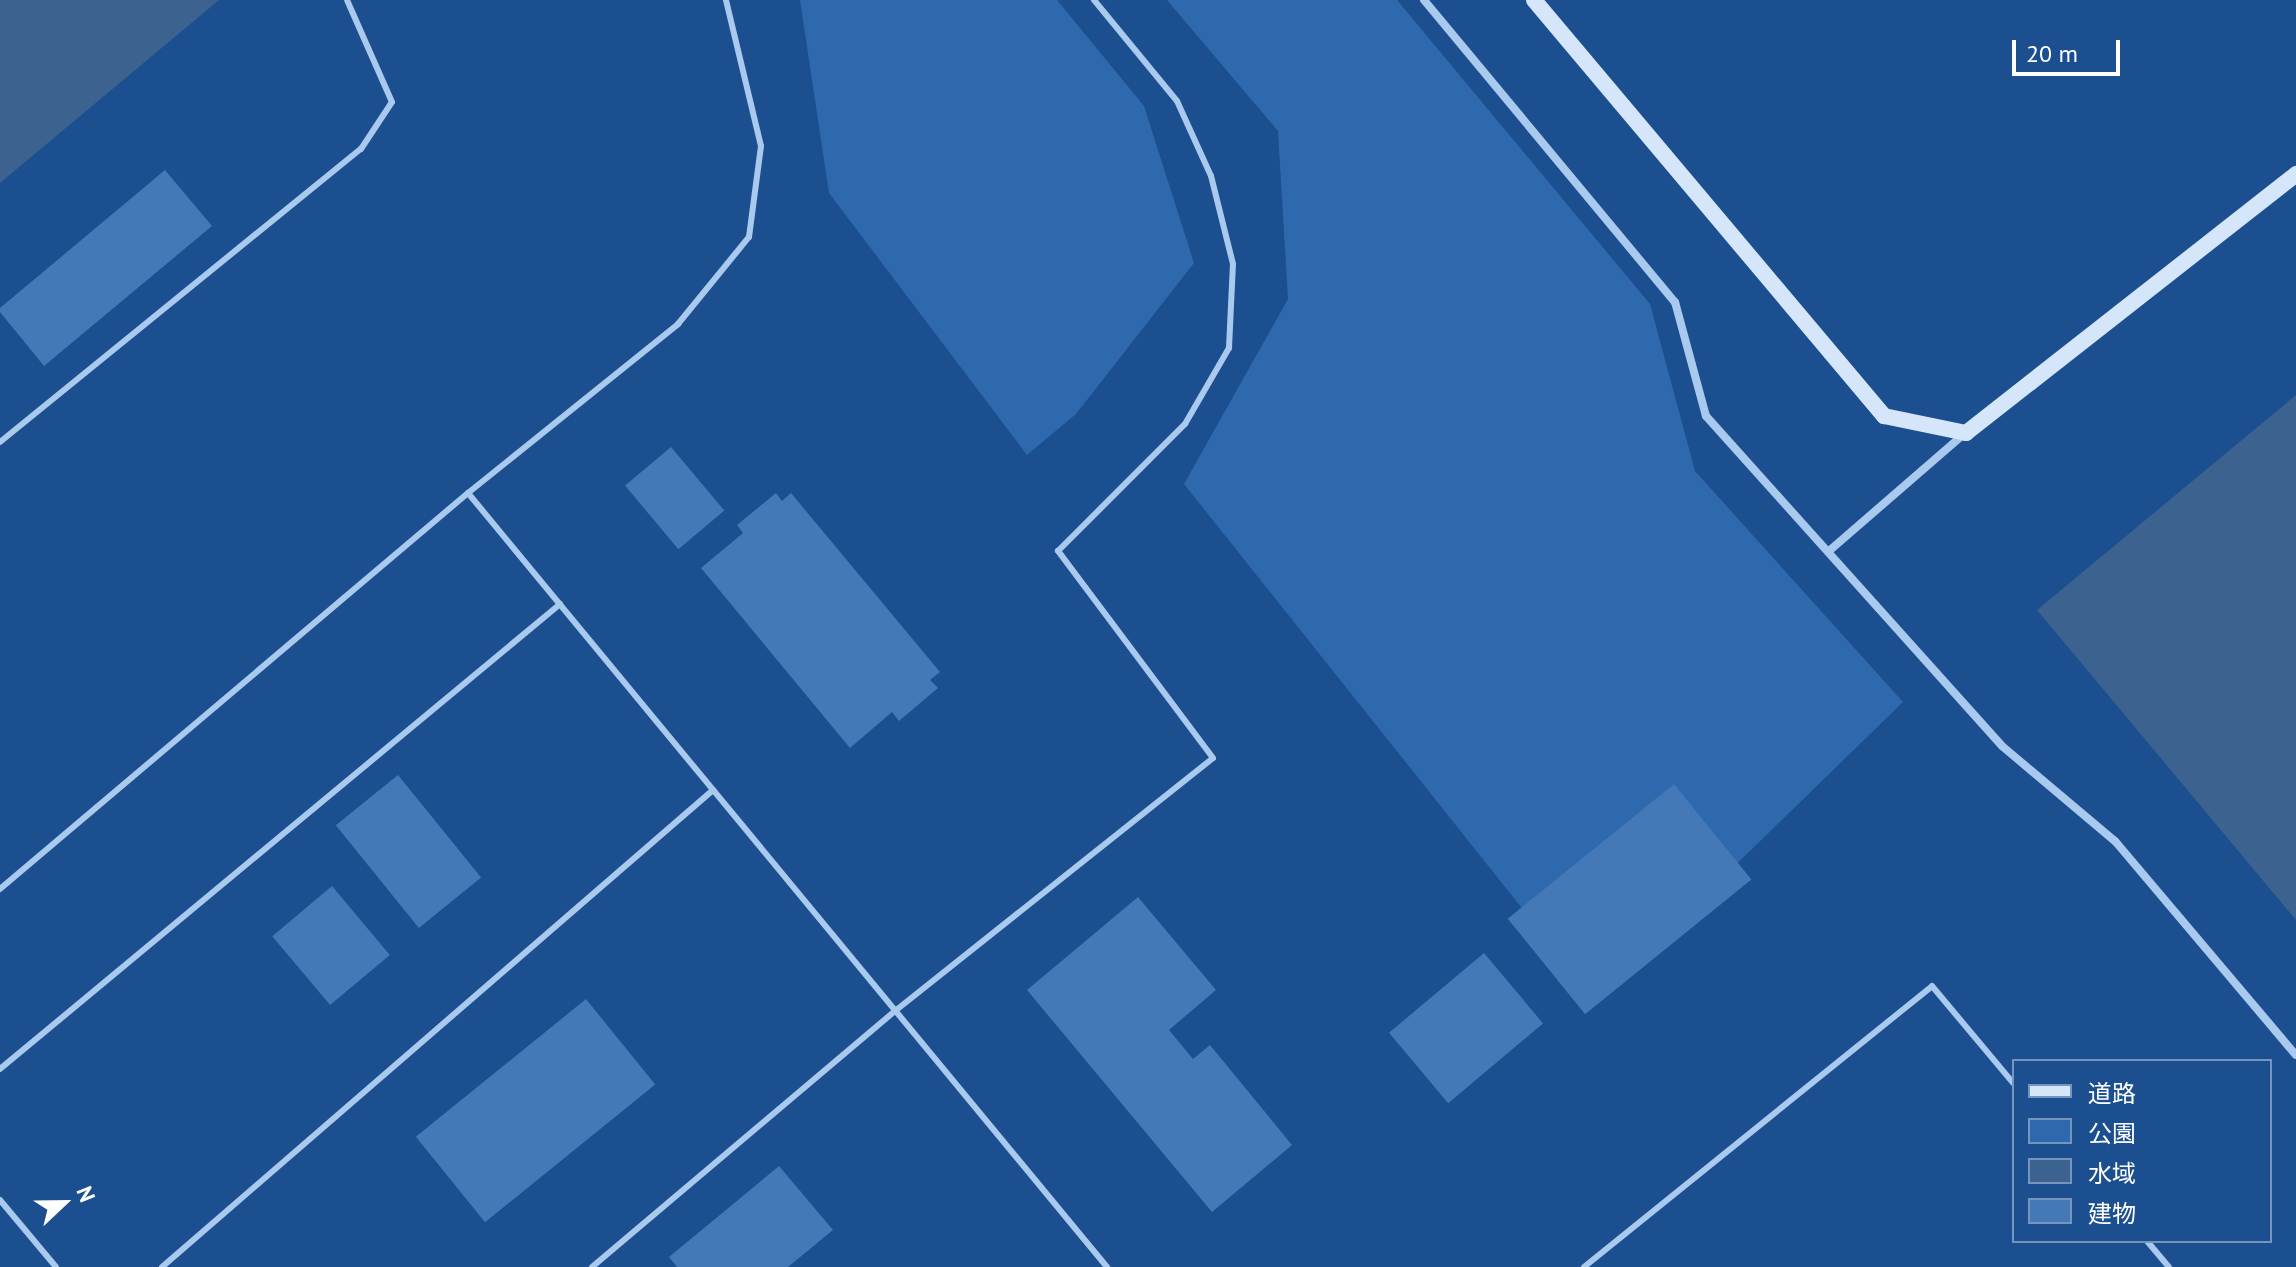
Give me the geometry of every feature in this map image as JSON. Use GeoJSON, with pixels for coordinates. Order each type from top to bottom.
{"type":"FeatureCollection","features":[{"type":"Feature","properties":{"kind":"street"},"geometry":{"type":"LineString","coordinates":[[1424,0],[1675,302],[1706,416],[2002,746],[2115,841],[2296,1055]]}},
{"type":"Feature","properties":{"kind":"street"},"geometry":{"type":"LineString","coordinates":[[1534,0],[1884,416],[1966,433]]}},
{"type":"Feature","properties":{"kind":"street"},"geometry":{"type":"LineString","coordinates":[[1829,551],[1966,433],[2296,174]]}},
{"type":"Feature","properties":{"kind":"lane"},"geometry":{"type":"LineString","coordinates":[[0,442],[361,149],[392,102],[347,0]]}},
{"type":"Feature","properties":{"kind":"lane"},"geometry":{"type":"LineString","coordinates":[[0,889],[468,493],[678,324],[749,237],[761,146],[726,0]]}},
{"type":"Feature","properties":{"kind":"lane"},"geometry":{"type":"LineString","coordinates":[[592,1267],[895,1011],[1213,758],[1058,551],[1185,424],[1229,348],[1233,264],[1211,176],[1177,101],[1094,0]]}},
{"type":"Feature","properties":{"kind":"lane"},"geometry":{"type":"LineString","coordinates":[[468,493],[1107,1267]]}},
{"type":"Feature","properties":{"kind":"lane"},"geometry":{"type":"LineString","coordinates":[[0,1069],[560,604]]}},
{"type":"Feature","properties":{"kind":"lane"},"geometry":{"type":"LineString","coordinates":[[162,1267],[713,790]]}},
{"type":"Feature","properties":{"kind":"lane"},"geometry":{"type":"LineString","coordinates":[[1584,1267],[1932,986],[2012,1082]]}},
{"type":"Feature","properties":{"kind":"lane"},"geometry":{"type":"LineString","coordinates":[[0,1200],[56,1267]]}},
{"type":"Feature","properties":{"kind":"lane"},"geometry":{"type":"LineString","coordinates":[[2149,1243],[2169,1267]]}},
{"type":"Feature","properties":{"kind":"green space"},"geometry":{"type":"Polygon","coordinates":[[[800,0],[1057,0],[1144,106],[1194,263],[1076,414],[1027,455],[829,193],[800,0]]]}},
{"type":"Feature","properties":{"kind":"green space"},"geometry":{"type":"Polygon","coordinates":[[[1167,0],[1397,0],[1650,304],[1695,471],[1903,702],[1596,1001],[1184,484],[1288,299],[1278,131],[1167,0]]]}},
{"type":"Feature","properties":{"kind":"water"},"geometry":{"type":"Polygon","coordinates":[[[0,0],[219,0],[0,183],[0,0]]]}},
{"type":"Feature","properties":{"kind":"water"},"geometry":{"type":"Polygon","coordinates":[[[2296,395],[2296,920],[2037,610],[2296,395]]]}},
{"type":"Feature","properties":{"kind":"building"},"geometry":{"type":"Polygon","coordinates":[[[165,170],[212,226],[44,366],[0,312],[0,308],[165,170]]]}},
{"type":"Feature","properties":{"kind":"building"},"geometry":{"type":"Polygon","coordinates":[[[671,447],[724,511],[678,549],[625,486],[671,447]]]}},
{"type":"Feature","properties":{"kind":"building"},"geometry":{"type":"Polygon","coordinates":[[[776,493],[782,501],[791,493],[940,672],[930,680],[938,688],[899,721],[892,712],[850,748],[701,568],[743,533],[737,525],[776,493]]]}},
{"type":"Feature","properties":{"kind":"building"},"geometry":{"type":"Polygon","coordinates":[[[398,775],[481,878],[419,928],[336,825],[398,775]]]}},
{"type":"Feature","properties":{"kind":"building"},"geometry":{"type":"Polygon","coordinates":[[[1674,784],[1751,880],[1585,1014],[1508,919],[1674,784]]]}},
{"type":"Feature","properties":{"kind":"building"},"geometry":{"type":"Polygon","coordinates":[[[332,886],[390,955],[330,1005],[272,936],[332,886]]]}},
{"type":"Feature","properties":{"kind":"building"},"geometry":{"type":"Polygon","coordinates":[[[1138,897],[1216,990],[1169,1030],[1193,1059],[1210,1045],[1292,1145],[1212,1212],[1027,990],[1138,897]]]}},
{"type":"Feature","properties":{"kind":"building"},"geometry":{"type":"Polygon","coordinates":[[[1484,953],[1543,1023],[1448,1103],[1389,1033],[1484,953]]]}},
{"type":"Feature","properties":{"kind":"building"},"geometry":{"type":"Polygon","coordinates":[[[586,999],[655,1084],[485,1222],[416,1137],[586,999]]]}},
{"type":"Feature","properties":{"kind":"building"},"geometry":{"type":"Polygon","coordinates":[[[779,1166],[833,1230],[788,1267],[677,1267],[669,1257],[779,1166]]]}}]}
